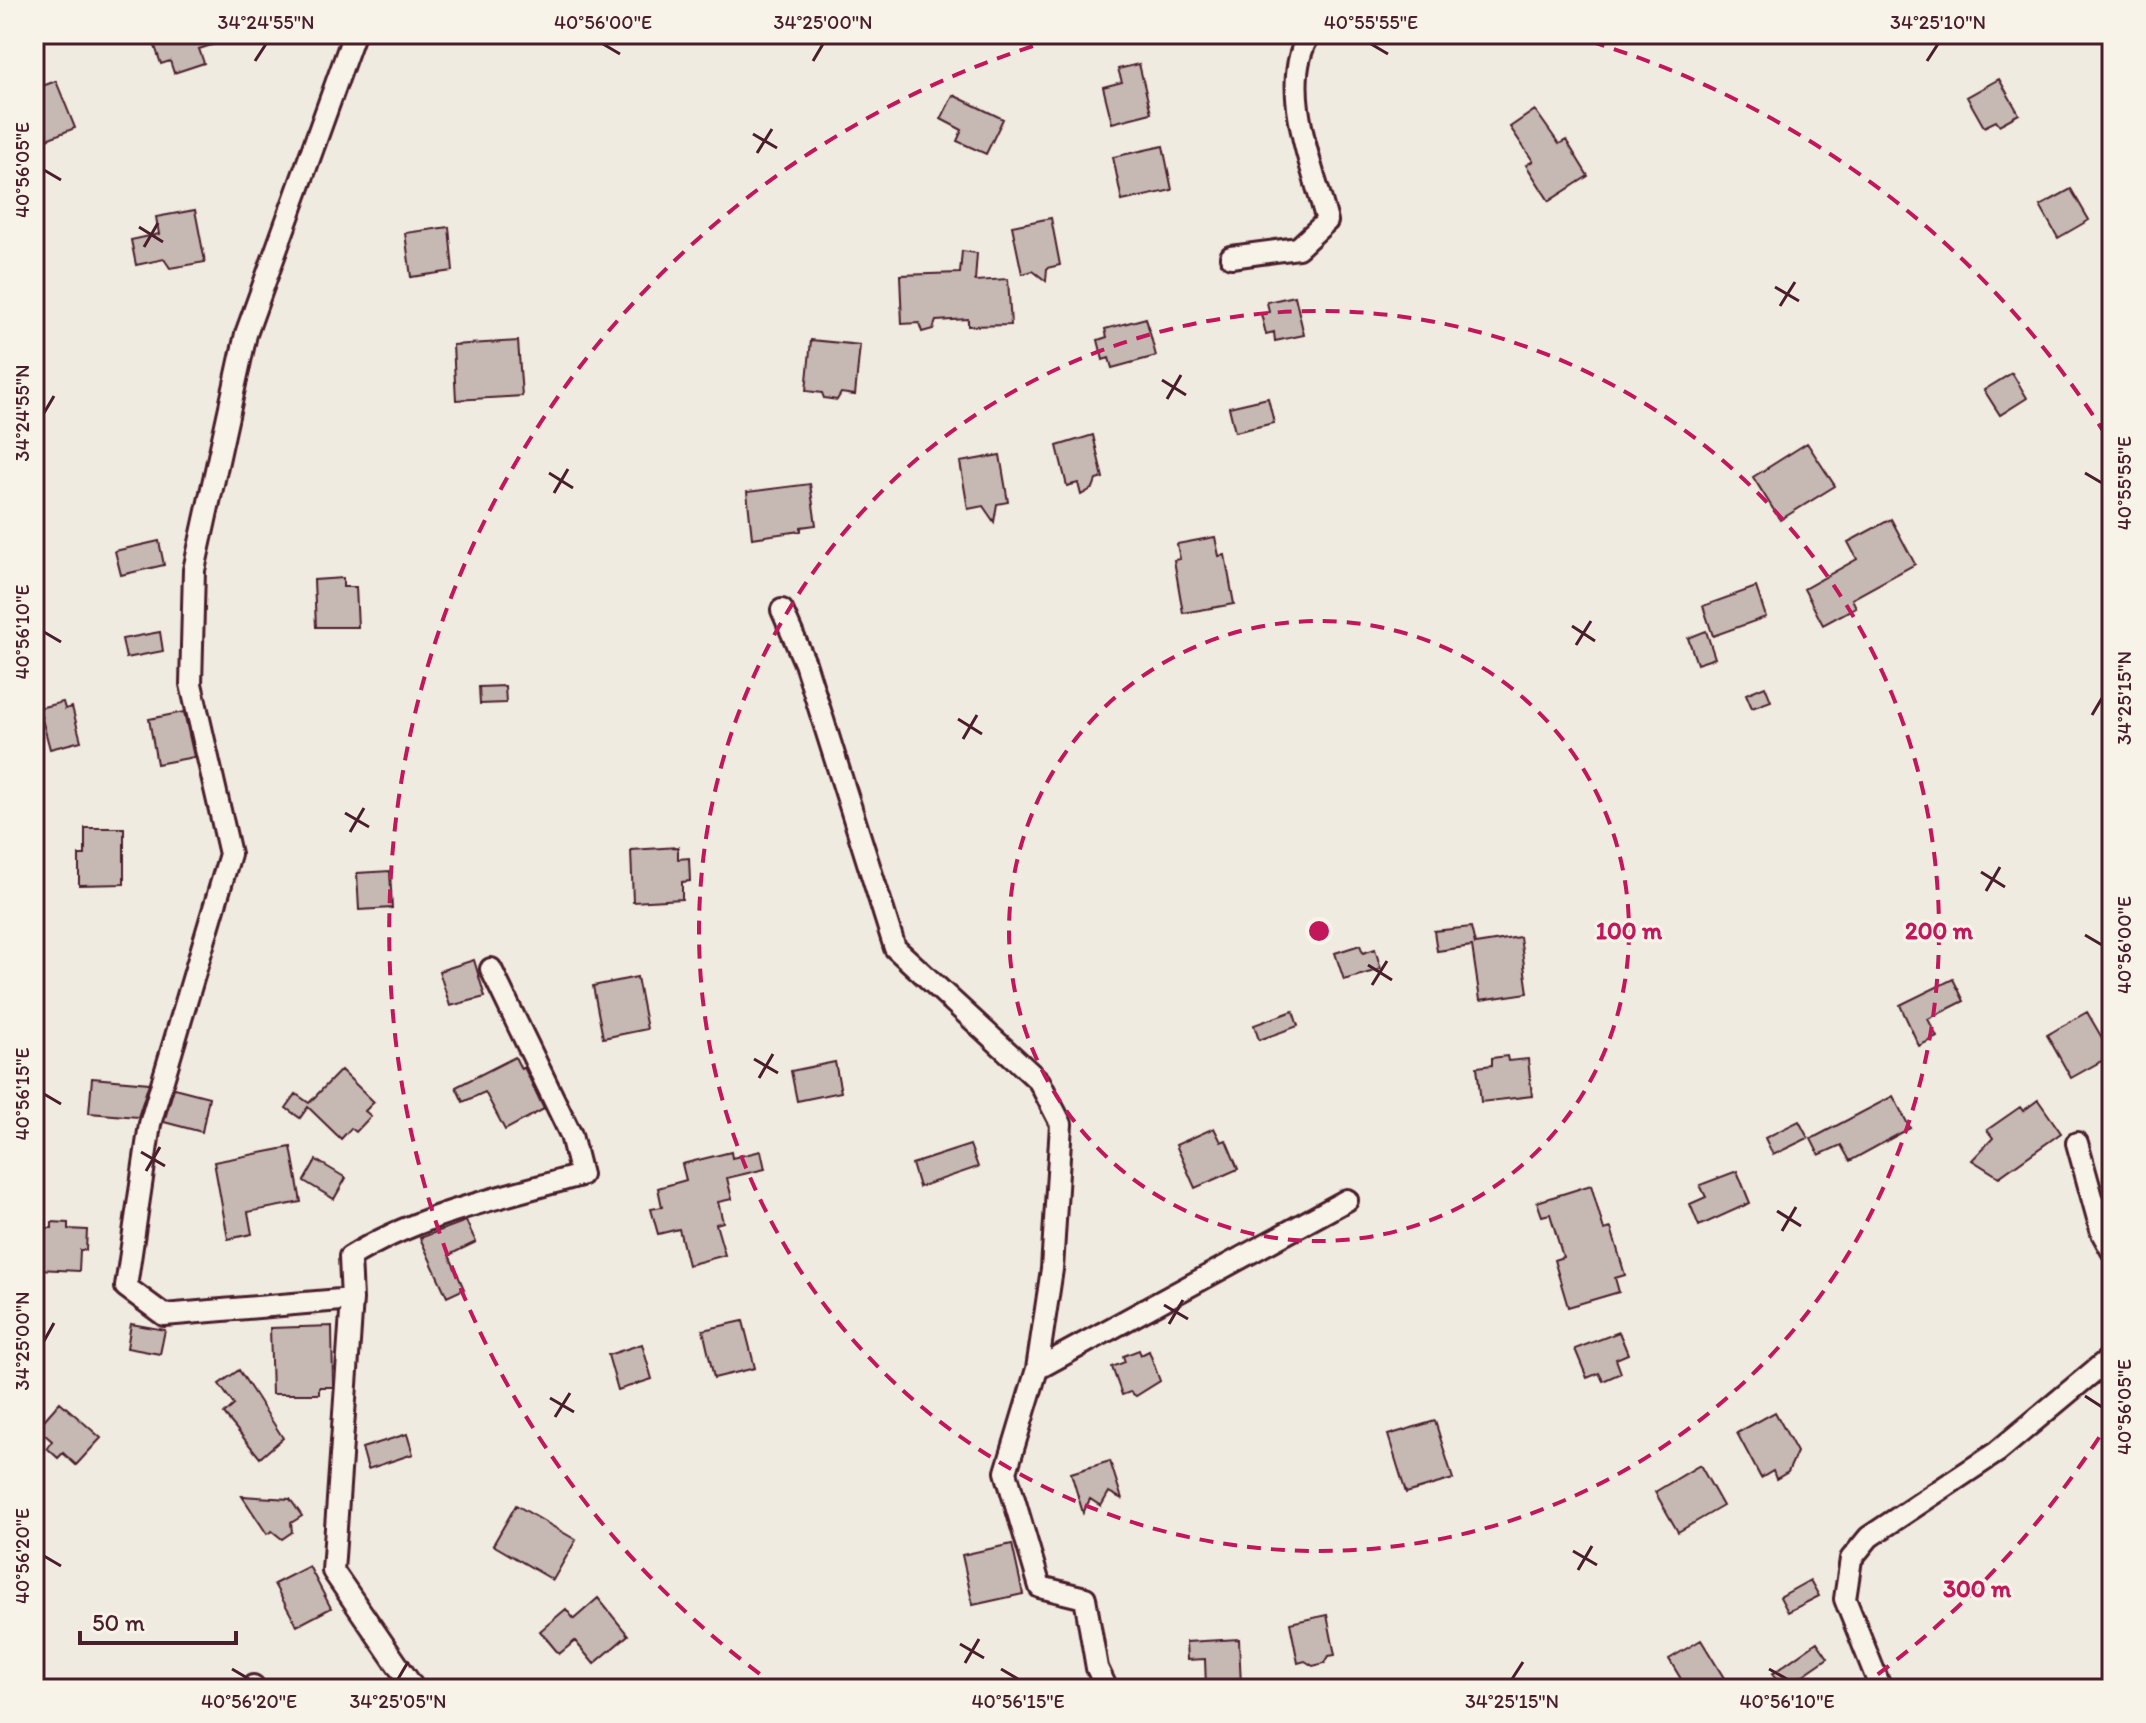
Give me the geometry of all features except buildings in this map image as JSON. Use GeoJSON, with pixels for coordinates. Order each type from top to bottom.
{"type":"FeatureCollection","features":[{"type":"Feature","properties":{"kind":"street"},"geometry":{"type":"LineString","coordinates":[[1231,257],[1298,248],[1327,221],[1295,96],[1300,49],[1310,34]]}},
{"type":"Feature","properties":{"kind":"street"},"geometry":{"type":"LineString","coordinates":[[346,37],[246,334],[194,570],[191,684],[230,854],[150,1124],[126,1287],[164,1315],[352,1299]]}},
{"type":"Feature","properties":{"kind":"street"},"geometry":{"type":"LineString","coordinates":[[782,610],[805,663],[895,948],[1039,1081],[1061,1124],[1052,1269],[1037,1369],[1006,1472],[1040,1587],[1085,1598],[1097,1668],[1107,1689]]}},
{"type":"Feature","properties":{"kind":"street"},"geometry":{"type":"LineString","coordinates":[[414,1689],[333,1571],[352,1299],[350,1257],[383,1236],[470,1206],[581,1175],[571,1135],[491,969]]}},
{"type":"Feature","properties":{"kind":"street"},"geometry":{"type":"LineString","coordinates":[[2077,1143],[2102,1233],[2112,1251]]}},
{"type":"Feature","properties":{"kind":"street"},"geometry":{"type":"LineString","coordinates":[[1037,1369],[1347,1200]]}},
{"type":"Feature","properties":{"kind":"street"},"geometry":{"type":"LineString","coordinates":[[1881,1689],[1845,1599],[1851,1559],[1869,1537],[1997,1452],[2112,1356]]}}]}
